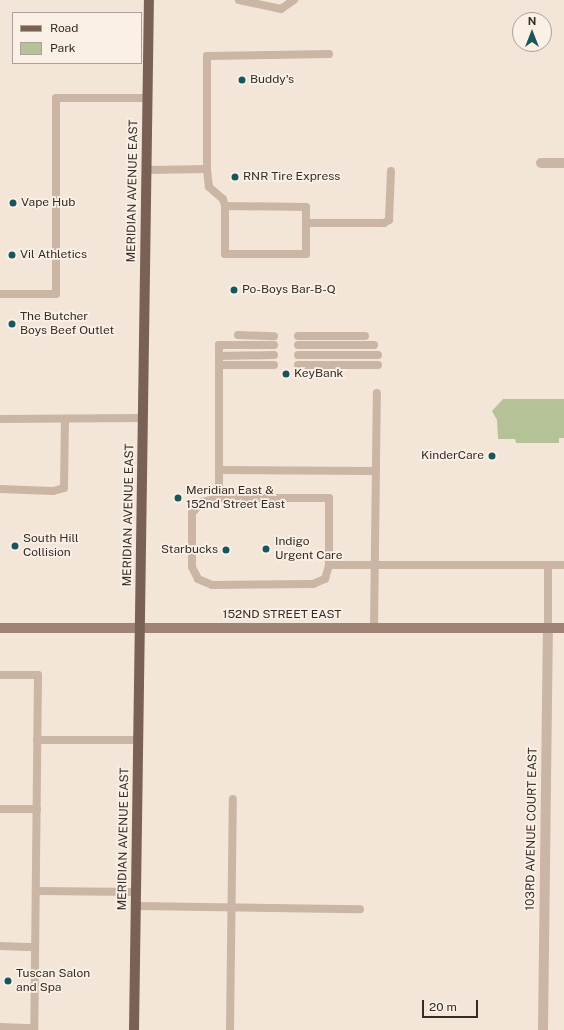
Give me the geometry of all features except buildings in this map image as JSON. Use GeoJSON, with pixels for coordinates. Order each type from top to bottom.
{"type":"FeatureCollection","features":[{"type":"Feature","properties":{"kind":"main road","name":"MERIDIAN AVENUE EAST"},"geometry":{"type":"LineString","coordinates":[[134,1030],[149,0]]}},
{"type":"Feature","properties":{"kind":"main road","name":"152ND STREET EAST"},"geometry":{"type":"LineString","coordinates":[[0,628],[564,628]]}},
{"type":"Feature","properties":{"kind":"street"},"geometry":{"type":"LineString","coordinates":[[541,163],[564,163]]}},
{"type":"Feature","properties":{"kind":"street","name":"103RD AVENUE COURT EAST"},"geometry":{"type":"LineString","coordinates":[[543,1030],[548,628]]}},
{"type":"Feature","properties":{"kind":"lane"},"geometry":{"type":"LineString","coordinates":[[239,0],[281,9],[294,0]]}},
{"type":"Feature","properties":{"kind":"lane"},"geometry":{"type":"LineString","coordinates":[[225,206],[306,207],[306,254],[225,254],[225,206],[222,199],[209,187],[207,169],[207,56],[329,54]]}},
{"type":"Feature","properties":{"kind":"lane"},"geometry":{"type":"LineString","coordinates":[[0,294],[56,294],[56,98],[148,98]]}},
{"type":"Feature","properties":{"kind":"lane"},"geometry":{"type":"LineString","coordinates":[[147,170],[207,169]]}},
{"type":"Feature","properties":{"kind":"lane"},"geometry":{"type":"LineString","coordinates":[[306,224],[384,223],[389,220],[391,172]]}},
{"type":"Feature","properties":{"kind":"lane"},"geometry":{"type":"LineString","coordinates":[[238,335],[274,336]]}},
{"type":"Feature","properties":{"kind":"lane"},"geometry":{"type":"LineString","coordinates":[[298,336],[365,336]]}},
{"type":"Feature","properties":{"kind":"lane"},"geometry":{"type":"LineString","coordinates":[[219,498],[219,345],[274,345]]}},
{"type":"Feature","properties":{"kind":"lane"},"geometry":{"type":"LineString","coordinates":[[298,345],[374,346]]}},
{"type":"Feature","properties":{"kind":"lane"},"geometry":{"type":"LineString","coordinates":[[219,356],[274,355]]}},
{"type":"Feature","properties":{"kind":"lane"},"geometry":{"type":"LineString","coordinates":[[298,356],[378,356]]}},
{"type":"Feature","properties":{"kind":"lane"},"geometry":{"type":"LineString","coordinates":[[219,365],[274,365]]}},
{"type":"Feature","properties":{"kind":"lane"},"geometry":{"type":"LineString","coordinates":[[298,365],[378,365]]}},
{"type":"Feature","properties":{"kind":"lane"},"geometry":{"type":"LineString","coordinates":[[374,628],[377,392]]}},
{"type":"Feature","properties":{"kind":"lane"},"geometry":{"type":"LineString","coordinates":[[0,419],[143,418]]}},
{"type":"Feature","properties":{"kind":"lane"},"geometry":{"type":"LineString","coordinates":[[0,489],[53,491],[64,488],[65,419]]}},
{"type":"Feature","properties":{"kind":"lane"},"geometry":{"type":"LineString","coordinates":[[219,470],[376,471]]}},
{"type":"Feature","properties":{"kind":"lane"},"geometry":{"type":"LineString","coordinates":[[219,498],[329,498],[329,565],[325,579],[313,584],[212,585],[198,579],[192,567],[192,513],[202,502],[219,498]]}},
{"type":"Feature","properties":{"kind":"lane"},"geometry":{"type":"LineString","coordinates":[[329,565],[564,565]]}},
{"type":"Feature","properties":{"kind":"lane"},"geometry":{"type":"LineString","coordinates":[[548,565],[548,628]]}},
{"type":"Feature","properties":{"kind":"lane"},"geometry":{"type":"LineString","coordinates":[[0,675],[38,675],[34,1029],[0,1028]]}},
{"type":"Feature","properties":{"kind":"lane"},"geometry":{"type":"LineString","coordinates":[[38,740],[139,740]]}},
{"type":"Feature","properties":{"kind":"lane"},"geometry":{"type":"LineString","coordinates":[[230,1030],[233,799]]}},
{"type":"Feature","properties":{"kind":"lane"},"geometry":{"type":"LineString","coordinates":[[0,808],[37,809]]}},
{"type":"Feature","properties":{"kind":"lane"},"geometry":{"type":"LineString","coordinates":[[36,891],[136,892]]}},
{"type":"Feature","properties":{"kind":"lane"},"geometry":{"type":"LineString","coordinates":[[136,906],[360,909]]}},
{"type":"Feature","properties":{"kind":"lane"},"geometry":{"type":"LineString","coordinates":[[0,946],[35,947]]}},
{"type":"Feature","properties":{"kind":"green space"},"geometry":{"type":"Polygon","coordinates":[[[503,399],[564,399],[564,438],[559,438],[559,443],[516,443],[515,439],[498,439],[497,420],[492,411],[503,399]]]}},
{"type":"Feature","properties":{"kind":"place","name":"Buddy's"},"geometry":{"type":"Point","coordinates":[242,80]}},
{"type":"Feature","properties":{"kind":"place","name":"RNR Tire Express"},"geometry":{"type":"Point","coordinates":[235,177]}},
{"type":"Feature","properties":{"kind":"place","name":"Vape Hub"},"geometry":{"type":"Point","coordinates":[13,203]}},
{"type":"Feature","properties":{"kind":"place","name":"Vil Athletics"},"geometry":{"type":"Point","coordinates":[12,255]}},
{"type":"Feature","properties":{"kind":"place","name":"Po-Boys Bar-B-Q"},"geometry":{"type":"Point","coordinates":[234,290]}},
{"type":"Feature","properties":{"kind":"place","name":"The Butcher Boys Beef Outlet"},"geometry":{"type":"Point","coordinates":[12,324]}},
{"type":"Feature","properties":{"kind":"place","name":"KeyBank"},"geometry":{"type":"Point","coordinates":[286,374]}},
{"type":"Feature","properties":{"kind":"place","name":"KinderCare"},"geometry":{"type":"Point","coordinates":[492,456]}},
{"type":"Feature","properties":{"kind":"place","name":"Meridian East & 152nd Street East"},"geometry":{"type":"Point","coordinates":[178,498]}},
{"type":"Feature","properties":{"kind":"place","name":"South Hill Collision"},"geometry":{"type":"Point","coordinates":[15,546]}},
{"type":"Feature","properties":{"kind":"place","name":"Indigo Urgent Care"},"geometry":{"type":"Point","coordinates":[266,549]}},
{"type":"Feature","properties":{"kind":"place","name":"Starbucks"},"geometry":{"type":"Point","coordinates":[226,550]}},
{"type":"Feature","properties":{"kind":"place","name":"Tuscan Salon and Spa"},"geometry":{"type":"Point","coordinates":[8,981]}}]}
